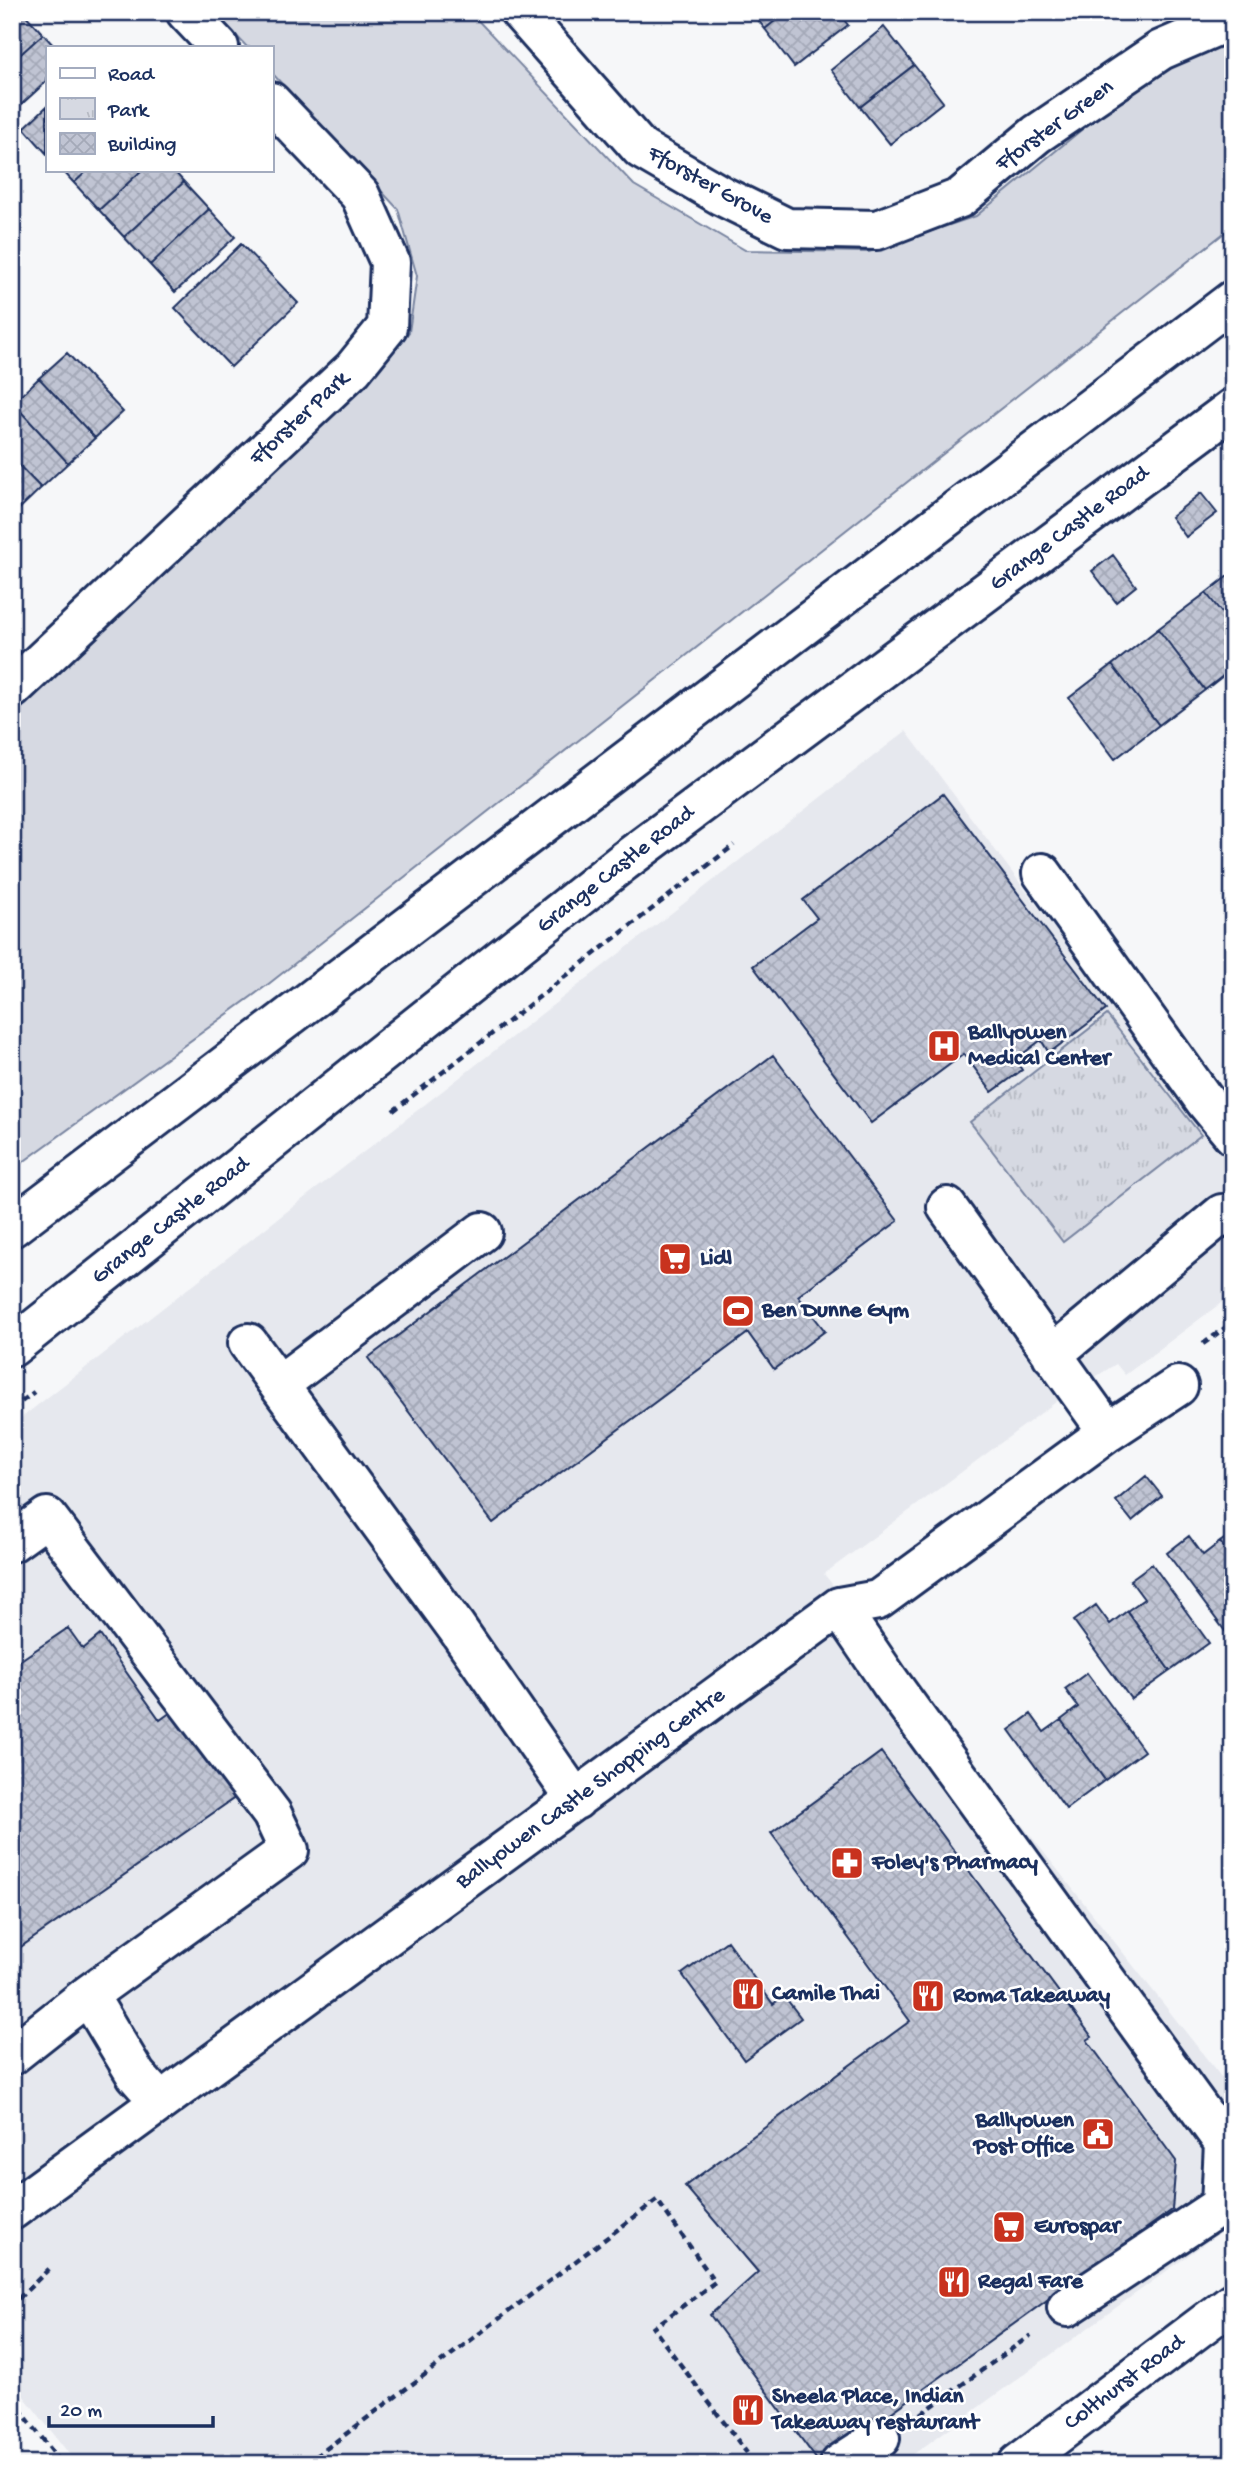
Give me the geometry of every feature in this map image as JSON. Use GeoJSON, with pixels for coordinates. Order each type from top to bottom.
{"type":"FeatureCollection","features":[{"type":"Feature","properties":{"kind":"street"},"geometry":{"type":"LineString","coordinates":[[186,12],[218,46]]}},
{"type":"Feature","properties":{"kind":"street","name":"Fforster Grove"},"geometry":{"type":"LineString","coordinates":[[520,12],[641,149],[722,196],[787,228],[877,230]]}},
{"type":"Feature","properties":{"kind":"street","name":"Fforster Green"},"geometry":{"type":"LineString","coordinates":[[877,230],[960,198],[1037,134],[1161,50],[1233,19]]}},
{"type":"Feature","properties":{"kind":"street","name":"Fforster Park"},"geometry":{"type":"LineString","coordinates":[[12,689],[353,369],[387,327],[390,262],[360,195],[273,104]]}},
{"type":"Feature","properties":{"kind":"street"},"geometry":{"type":"LineString","coordinates":[[12,1227],[1233,300]]}},
{"type":"Feature","properties":{"kind":"street","name":"Grange Castle Road"},"geometry":{"type":"LineString","coordinates":[[12,1347],[623,862],[1233,408]]}},
{"type":"Feature","properties":{"kind":"street"},"geometry":{"type":"LineString","coordinates":[[1042,873],[1205,1101],[1233,1135]]}},
{"type":"Feature","properties":{"kind":"street"},"geometry":{"type":"LineString","coordinates":[[947,1207],[1108,1432]]}},
{"type":"Feature","properties":{"kind":"street"},"geometry":{"type":"LineString","coordinates":[[1052,1355],[1222,1214]]}},
{"type":"Feature","properties":{"kind":"street"},"geometry":{"type":"LineString","coordinates":[[279,1384],[482,1232]]}},
{"type":"Feature","properties":{"kind":"street"},"geometry":{"type":"LineString","coordinates":[[248,1343],[456,1627],[576,1800]]}},
{"type":"Feature","properties":{"kind":"street","name":"Ballyowen Castle Shopping Centre"},"geometry":{"type":"LineString","coordinates":[[12,2210],[839,1607],[878,1600],[1108,1432],[1178,1386]]}},
{"type":"Feature","properties":{"kind":"street"},"geometry":{"type":"LineString","coordinates":[[12,1542],[47,1517],[272,1814],[289,1850],[88,1995],[12,2054]]}},
{"type":"Feature","properties":{"kind":"street"},"geometry":{"type":"LineString","coordinates":[[839,1607],[890,1682],[1224,2143],[1221,2205],[1067,2307]]}},
{"type":"Feature","properties":{"kind":"street"},"geometry":{"type":"LineString","coordinates":[[88,1995],[136,2075],[160,2102]]}},
{"type":"Feature","properties":{"kind":"street","name":"Colthurst Road"},"geometry":{"type":"LineString","coordinates":[[1017,2464],[1233,2302]]}},
{"type":"Feature","properties":{"kind":"street"},"geometry":{"type":"LineString","coordinates":[[840,2464],[880,2438]]}},
{"type":"Feature","properties":{"kind":"path"},"geometry":{"type":"LineString","coordinates":[[386,1117],[738,841]]}},
{"type":"Feature","properties":{"kind":"path"},"geometry":{"type":"LineString","coordinates":[[12,1409],[34,1392]]}},
{"type":"Feature","properties":{"kind":"path"},"geometry":{"type":"LineString","coordinates":[[306,2464],[657,2200],[715,2282],[653,2328],[747,2453]]}},
{"type":"Feature","properties":{"kind":"path"},"geometry":{"type":"LineString","coordinates":[[12,2309],[50,2268]]}},
{"type":"Feature","properties":{"kind":"path"},"geometry":{"type":"LineString","coordinates":[[880,2438],[939,2402],[1067,2307]]}},
{"type":"Feature","properties":{"kind":"path"},"geometry":{"type":"LineString","coordinates":[[12,2399],[62,2464]]}},
{"type":"Feature","properties":{"kind":"shaded area"},"geometry":{"type":"Polygon","coordinates":[[[906,731],[1233,1167],[1233,1294],[1125,1375],[1116,1364],[1060,1399],[824,1574],[1233,2092],[1233,2223],[900,2464],[77,2464],[12,2381],[12,1425],[906,731]]]}},
{"type":"Feature","properties":{"kind":"green space"},"geometry":{"type":"Polygon","coordinates":[[[214,12],[470,12],[634,185],[745,250],[869,252],[976,216],[1124,95],[1182,62],[1233,41],[1233,226],[266,986],[12,1170],[12,712],[377,373],[409,332],[417,276],[398,209],[273,74],[273,46],[246,46],[214,12]]]}},
{"type":"Feature","properties":{"kind":"green space"},"geometry":{"type":"Polygon","coordinates":[[[1107,1015],[1201,1135],[1063,1242],[970,1122],[1107,1015]]]}},
{"type":"Feature","properties":{"kind":"building"},"geometry":{"type":"Polygon","coordinates":[[[12,12],[23,12],[43,34],[12,62],[12,12]]]}},
{"type":"Feature","properties":{"kind":"building"},"geometry":{"type":"Polygon","coordinates":[[[752,12],[786,12],[765,29],[752,12]]]}},
{"type":"Feature","properties":{"kind":"building"},"geometry":{"type":"Polygon","coordinates":[[[786,12],[838,12],[848,25],[794,67],[765,29],[786,12]]]}},
{"type":"Feature","properties":{"kind":"building"},"geometry":{"type":"Polygon","coordinates":[[[884,27],[914,65],[860,107],[831,70],[884,27]]]}},
{"type":"Feature","properties":{"kind":"building"},"geometry":{"type":"Polygon","coordinates":[[[43,34],[54,46],[46,46],[46,82],[12,113],[12,62],[43,34]]]}},
{"type":"Feature","properties":{"kind":"building"},"geometry":{"type":"Polygon","coordinates":[[[914,65],[943,102],[890,144],[860,107],[914,65]]]}},
{"type":"Feature","properties":{"kind":"building"},"geometry":{"type":"Polygon","coordinates":[[[46,107],[46,153],[24,128],[46,107]]]}},
{"type":"Feature","properties":{"kind":"building"},"geometry":{"type":"Polygon","coordinates":[[[64,172],[86,172],[74,183],[64,172]]]}},
{"type":"Feature","properties":{"kind":"building"},"geometry":{"type":"Polygon","coordinates":[[[86,172],[140,172],[99,210],[74,183],[86,172]]]}},
{"type":"Feature","properties":{"kind":"building"},"geometry":{"type":"Polygon","coordinates":[[[140,172],[175,172],[184,182],[124,237],[99,210],[140,172]]]}},
{"type":"Feature","properties":{"kind":"building"},"geometry":{"type":"Polygon","coordinates":[[[184,182],[209,209],[150,265],[124,237],[184,182]]]}},
{"type":"Feature","properties":{"kind":"building"},"geometry":{"type":"Polygon","coordinates":[[[209,209],[235,237],[175,292],[150,265],[209,209]]]}},
{"type":"Feature","properties":{"kind":"building"},"geometry":{"type":"Polygon","coordinates":[[[241,244],[298,303],[231,367],[175,308],[241,244]]]}},
{"type":"Feature","properties":{"kind":"building"},"geometry":{"type":"Polygon","coordinates":[[[67,353],[123,412],[95,438],[39,378],[67,353]]]}},
{"type":"Feature","properties":{"kind":"building"},"geometry":{"type":"Polygon","coordinates":[[[39,378],[95,438],[68,463],[13,403],[39,378]]]}},
{"type":"Feature","properties":{"kind":"building"},"geometry":{"type":"Polygon","coordinates":[[[13,403],[68,463],[41,488],[12,458],[13,403]]]}},
{"type":"Feature","properties":{"kind":"building"},"geometry":{"type":"Polygon","coordinates":[[[12,458],[41,488],[14,514],[12,512],[12,458]]]}},
{"type":"Feature","properties":{"kind":"building"},"geometry":{"type":"Polygon","coordinates":[[[1201,493],[1217,513],[1186,537],[1171,517],[1201,493]]]}},
{"type":"Feature","properties":{"kind":"building"},"geometry":{"type":"Polygon","coordinates":[[[1113,555],[1136,586],[1116,602],[1092,571],[1113,555]]]}},
{"type":"Feature","properties":{"kind":"building"},"geometry":{"type":"Polygon","coordinates":[[[1233,572],[1233,627],[1206,593],[1233,572]]]}},
{"type":"Feature","properties":{"kind":"building"},"geometry":{"type":"Polygon","coordinates":[[[1206,593],[1233,627],[1233,668],[1205,690],[1158,629],[1206,593]]]}},
{"type":"Feature","properties":{"kind":"building"},"geometry":{"type":"Polygon","coordinates":[[[1158,629],[1205,690],[1159,725],[1112,665],[1158,629]]]}},
{"type":"Feature","properties":{"kind":"building"},"geometry":{"type":"Polygon","coordinates":[[[1112,665],[1159,725],[1115,759],[1069,698],[1112,665]]]}},
{"type":"Feature","properties":{"kind":"building"},"geometry":{"type":"Polygon","coordinates":[[[943,794],[1106,1010],[1049,1053],[1041,1040],[1015,1060],[1022,1070],[992,1092],[964,1054],[871,1123],[753,966],[817,918],[803,900],[943,794]]]}},
{"type":"Feature","properties":{"kind":"building","name":"Lidl"},"geometry":{"type":"Polygon","coordinates":[[[773,1055],[898,1221],[798,1296],[825,1331],[774,1369],[748,1333],[493,1523],[368,1358],[773,1055]]]}},
{"type":"Feature","properties":{"kind":"building"},"geometry":{"type":"Polygon","coordinates":[[[1146,1476],[1162,1496],[1132,1521],[1116,1501],[1146,1476]]]}},
{"type":"Feature","properties":{"kind":"building"},"geometry":{"type":"Polygon","coordinates":[[[1233,1505],[1233,1525],[1223,1511],[1233,1505]]]}},
{"type":"Feature","properties":{"kind":"building"},"geometry":{"type":"Polygon","coordinates":[[[1233,1533],[1233,1560],[1220,1542],[1233,1533]]]}},
{"type":"Feature","properties":{"kind":"building"},"geometry":{"type":"Polygon","coordinates":[[[1189,1536],[1203,1555],[1220,1542],[1233,1560],[1233,1625],[1225,1631],[1167,1553],[1189,1536]]]}},
{"type":"Feature","properties":{"kind":"building"},"geometry":{"type":"Polygon","coordinates":[[[1152,1564],[1209,1643],[1170,1671],[1127,1611],[1144,1599],[1130,1580],[1152,1564]]]}},
{"type":"Feature","properties":{"kind":"building"},"geometry":{"type":"Polygon","coordinates":[[[1096,1605],[1110,1624],[1127,1611],[1170,1671],[1131,1699],[1074,1621],[1096,1605]]]}},
{"type":"Feature","properties":{"kind":"building"},"geometry":{"type":"Polygon","coordinates":[[[68,1628],[83,1649],[100,1635],[160,1720],[171,1712],[246,1790],[12,1953],[12,1666],[68,1628]]]}},
{"type":"Feature","properties":{"kind":"building"},"geometry":{"type":"Polygon","coordinates":[[[1087,1673],[1144,1751],[1105,1780],[1061,1720],[1078,1707],[1065,1689],[1087,1673]]]}},
{"type":"Feature","properties":{"kind":"building"},"geometry":{"type":"Polygon","coordinates":[[[1031,1714],[1044,1732],[1061,1720],[1105,1780],[1066,1809],[1009,1730],[1031,1714]]]}},
{"type":"Feature","properties":{"kind":"building"},"geometry":{"type":"Polygon","coordinates":[[[881,1752],[1092,2037],[1087,2040],[1176,2161],[1172,2210],[820,2464],[710,2315],[758,2272],[685,2186],[910,2021],[771,1833],[881,1752]]]}},
{"type":"Feature","properties":{"kind":"building"},"geometry":{"type":"Polygon","coordinates":[[[727,1941],[773,2004],[784,1996],[801,2018],[744,2060],[682,1974],[727,1941]]]}},
{"type":"Feature","properties":{"kind":"place","name":"Ballyowen Medical Center"},"geometry":{"type":"Point","coordinates":[944,1046]}},
{"type":"Feature","properties":{"kind":"place","name":"Lidl"},"geometry":{"type":"Point","coordinates":[675,1259]}},
{"type":"Feature","properties":{"kind":"place","name":"Ben Dunne Gym"},"geometry":{"type":"Point","coordinates":[738,1311]}},
{"type":"Feature","properties":{"kind":"place","name":"Foley's Pharmacy"},"geometry":{"type":"Point","coordinates":[847,1863]}},
{"type":"Feature","properties":{"kind":"place","name":"Camile Thai"},"geometry":{"type":"Point","coordinates":[748,1994]}},
{"type":"Feature","properties":{"kind":"place","name":"Roma Takeaway"},"geometry":{"type":"Point","coordinates":[928,1996]}},
{"type":"Feature","properties":{"kind":"place","name":"Ballyowen Post Office"},"geometry":{"type":"Point","coordinates":[1098,2134]}},
{"type":"Feature","properties":{"kind":"place","name":"Eurospar"},"geometry":{"type":"Point","coordinates":[1009,2227]}},
{"type":"Feature","properties":{"kind":"place","name":"Regal Fare"},"geometry":{"type":"Point","coordinates":[954,2282]}},
{"type":"Feature","properties":{"kind":"place","name":"Sheela Place, Indian Takeaway restaurant"},"geometry":{"type":"Point","coordinates":[748,2410]}}]}
